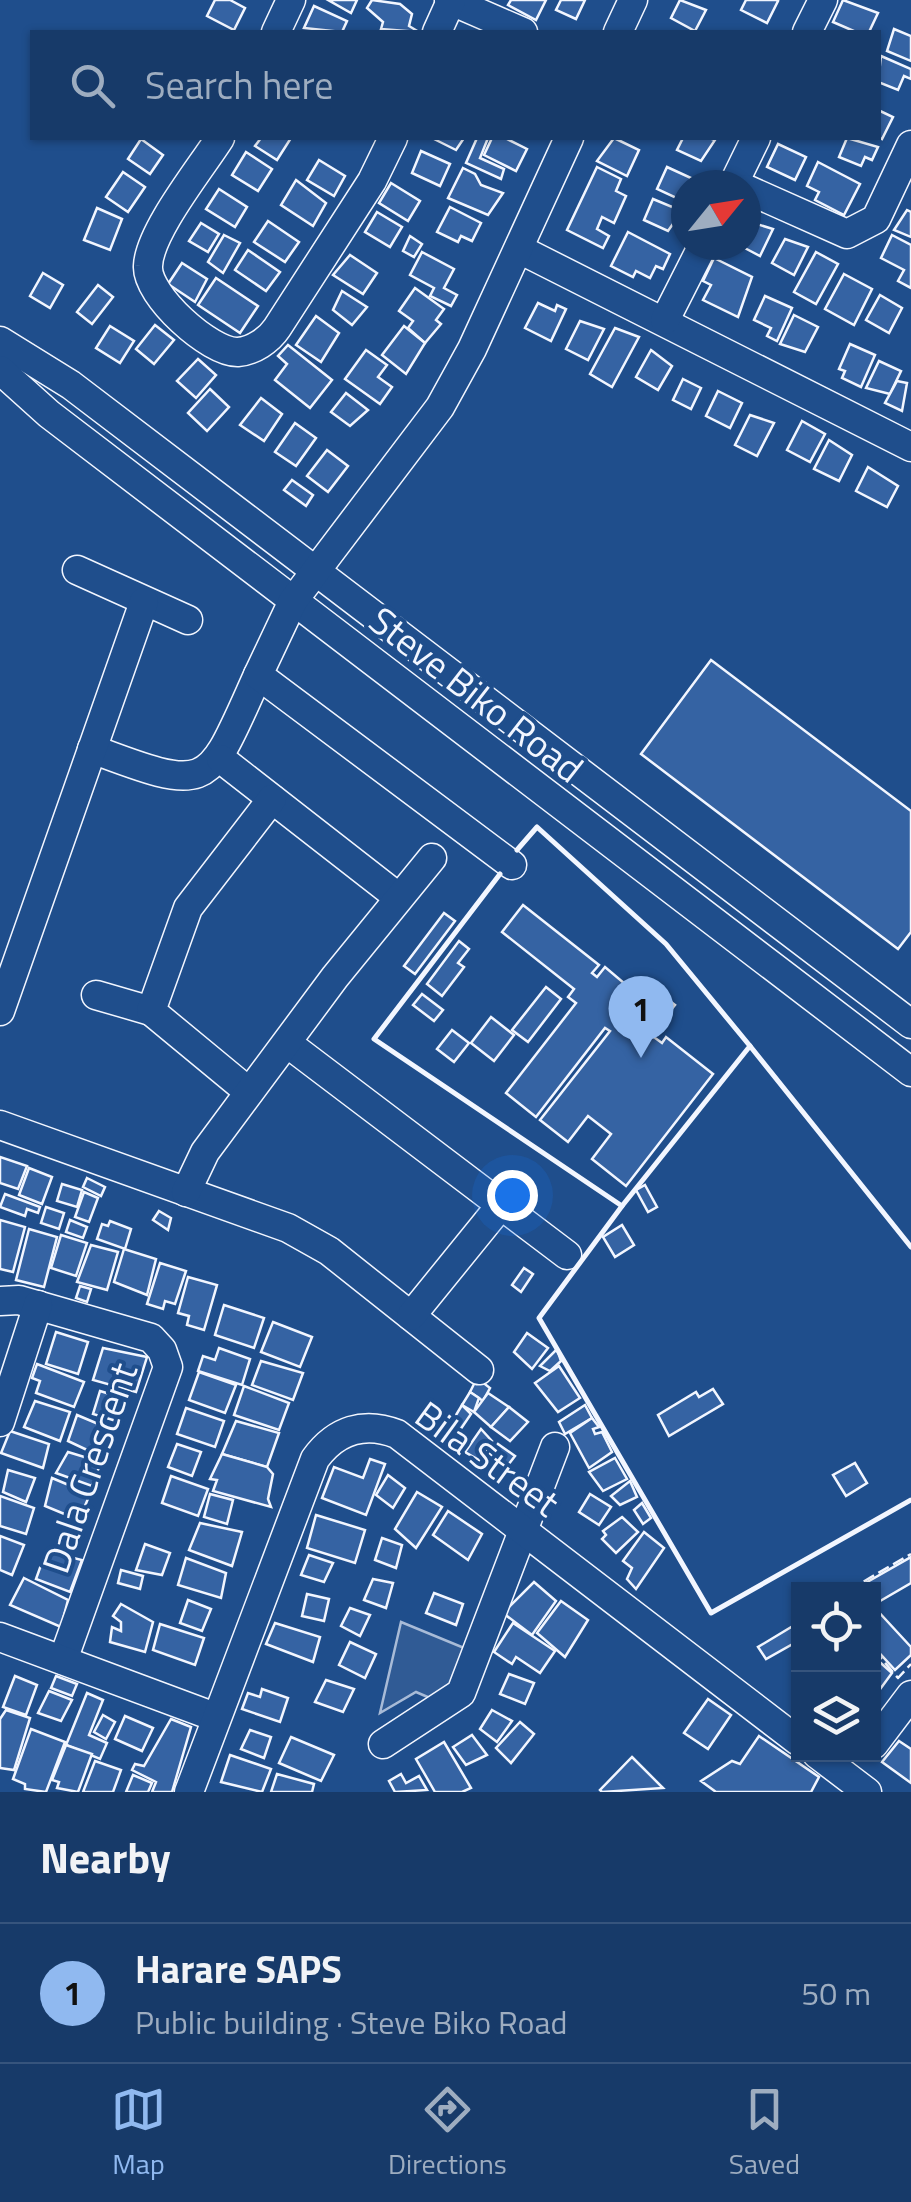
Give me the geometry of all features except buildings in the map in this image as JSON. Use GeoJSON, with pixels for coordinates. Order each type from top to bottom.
{"type":"FeatureCollection","features":[{"type":"Feature","properties":{"kind":"street"},"geometry":{"type":"LineString","coordinates":[[277,30],[291,0]]}},
{"type":"Feature","properties":{"kind":"street"},"geometry":{"type":"LineString","coordinates":[[439,30],[450,0],[518,30]]}},
{"type":"Feature","properties":{"kind":"street"},"geometry":{"type":"LineString","coordinates":[[619,30],[633,0]]}},
{"type":"Feature","properties":{"kind":"street"},"geometry":{"type":"LineString","coordinates":[[808,30],[823,0]]}},
{"type":"Feature","properties":{"kind":"street"},"geometry":{"type":"LineString","coordinates":[[219,140],[153,246],[148,279],[163,304],[222,348],[238,352],[272,335],[372,181],[392,140]]}},
{"type":"Feature","properties":{"kind":"street"},"geometry":{"type":"LineString","coordinates":[[92,749],[177,778],[200,774],[220,759],[293,601],[440,406],[569,140]]}},
{"type":"Feature","properties":{"kind":"street"},"geometry":{"type":"LineString","coordinates":[[744,170],[755,140]]}},
{"type":"Feature","properties":{"kind":"street"},"geometry":{"type":"LineString","coordinates":[[761,196],[846,234],[876,219],[911,146]]}},
{"type":"Feature","properties":{"kind":"street"},"geometry":{"type":"LineString","coordinates":[[519,249],[911,448]]}},
{"type":"Feature","properties":{"kind":"street"},"geometry":{"type":"LineString","coordinates":[[665,320],[695,260]]}},
{"type":"Feature","properties":{"kind":"street","name":"Steve Biko Road"},"geometry":{"type":"LineString","coordinates":[[0,342],[71,385],[314,574],[911,1024]]}},
{"type":"Feature","properties":{"kind":"street","name":"Steve Biko Road"},"geometry":{"type":"LineString","coordinates":[[0,370],[49,414],[911,1072]]}},
{"type":"Feature","properties":{"kind":"street"},"geometry":{"type":"LineString","coordinates":[[78,570],[188,620]]}},
{"type":"Feature","properties":{"kind":"street"},"geometry":{"type":"LineString","coordinates":[[0,1012],[144,602]]}},
{"type":"Feature","properties":{"kind":"street"},"geometry":{"type":"LineString","coordinates":[[258,675],[512,865]]}},
{"type":"Feature","properties":{"kind":"street"},"geometry":{"type":"LineString","coordinates":[[220,759],[398,897]]}},
{"type":"Feature","properties":{"kind":"street"},"geometry":{"type":"LineString","coordinates":[[151,1011],[188,908],[272,798]]}},
{"type":"Feature","properties":{"kind":"street"},"geometry":{"type":"LineString","coordinates":[[186,1192],[205,1152],[286,1042],[432,858]]}},
{"type":"Feature","properties":{"kind":"street"},"geometry":{"type":"LineString","coordinates":[[96,994],[151,1011],[250,1092]]}},
{"type":"Feature","properties":{"kind":"street"},"geometry":{"type":"LineString","coordinates":[[286,1042],[568,1255]]}},
{"type":"Feature","properties":{"kind":"street"},"geometry":{"type":"LineString","coordinates":[[0,1125],[288,1228],[328,1251],[479,1370]]}},
{"type":"Feature","properties":{"kind":"street"},"geometry":{"type":"LineString","coordinates":[[410,1316],[501,1205]]}},
{"type":"Feature","properties":{"kind":"street","name":"Dala Crescent"},"geometry":{"type":"LineString","coordinates":[[0,1300],[38,1305],[151,1338],[162,1350],[168,1367],[63,1660]]}},
{"type":"Feature","properties":{"kind":"street"},"geometry":{"type":"LineString","coordinates":[[0,1422],[38,1305]]}},
{"type":"Feature","properties":{"kind":"street","name":"Bila Street"},"geometry":{"type":"LineString","coordinates":[[190,1792],[315,1458],[337,1436],[367,1427],[397,1434],[791,1736]]}},
{"type":"Feature","properties":{"kind":"street"},"geometry":{"type":"LineString","coordinates":[[383,1744],[462,1693],[555,1448]]}},
{"type":"Feature","properties":{"kind":"street"},"geometry":{"type":"LineString","coordinates":[[0,1637],[215,1717]]}},
{"type":"Feature","properties":{"kind":"street"},"geometry":{"type":"LineString","coordinates":[[881,1735],[911,1695]]}},
{"type":"Feature","properties":{"kind":"street"},"geometry":{"type":"LineString","coordinates":[[825,1762],[852,1787],[863,1762]]}},
{"type":"Feature","properties":{"kind":"shaded area"},"geometry":{"type":"Polygon","coordinates":[[[401,1622],[469,1650],[453,1693],[437,1701],[416,1692],[380,1713],[401,1622]]]}},
{"type":"Feature","properties":{"kind":"fence"},"geometry":{"type":"LineString","coordinates":[[863,1582],[911,1554]]}},
{"type":"Feature","properties":{"kind":"fence"},"geometry":{"type":"LineString","coordinates":[[881,1658],[898,1678],[911,1664]]}},
{"type":"Feature","properties":{"kind":"wall"},"geometry":{"type":"LineString","coordinates":[[500,874],[374,1039],[622,1206],[750,1046],[666,944],[537,827],[517,850]]}},
{"type":"Feature","properties":{"kind":"wall"},"geometry":{"type":"LineString","coordinates":[[750,1046],[911,1247]]}},
{"type":"Feature","properties":{"kind":"wall"},"geometry":{"type":"LineString","coordinates":[[622,1206],[539,1318],[711,1613],[911,1500]]}},
{"type":"Feature","properties":{"kind":"place","name":"Harare SAPS"},"geometry":{"type":"Point","coordinates":[641,1058]}}]}
